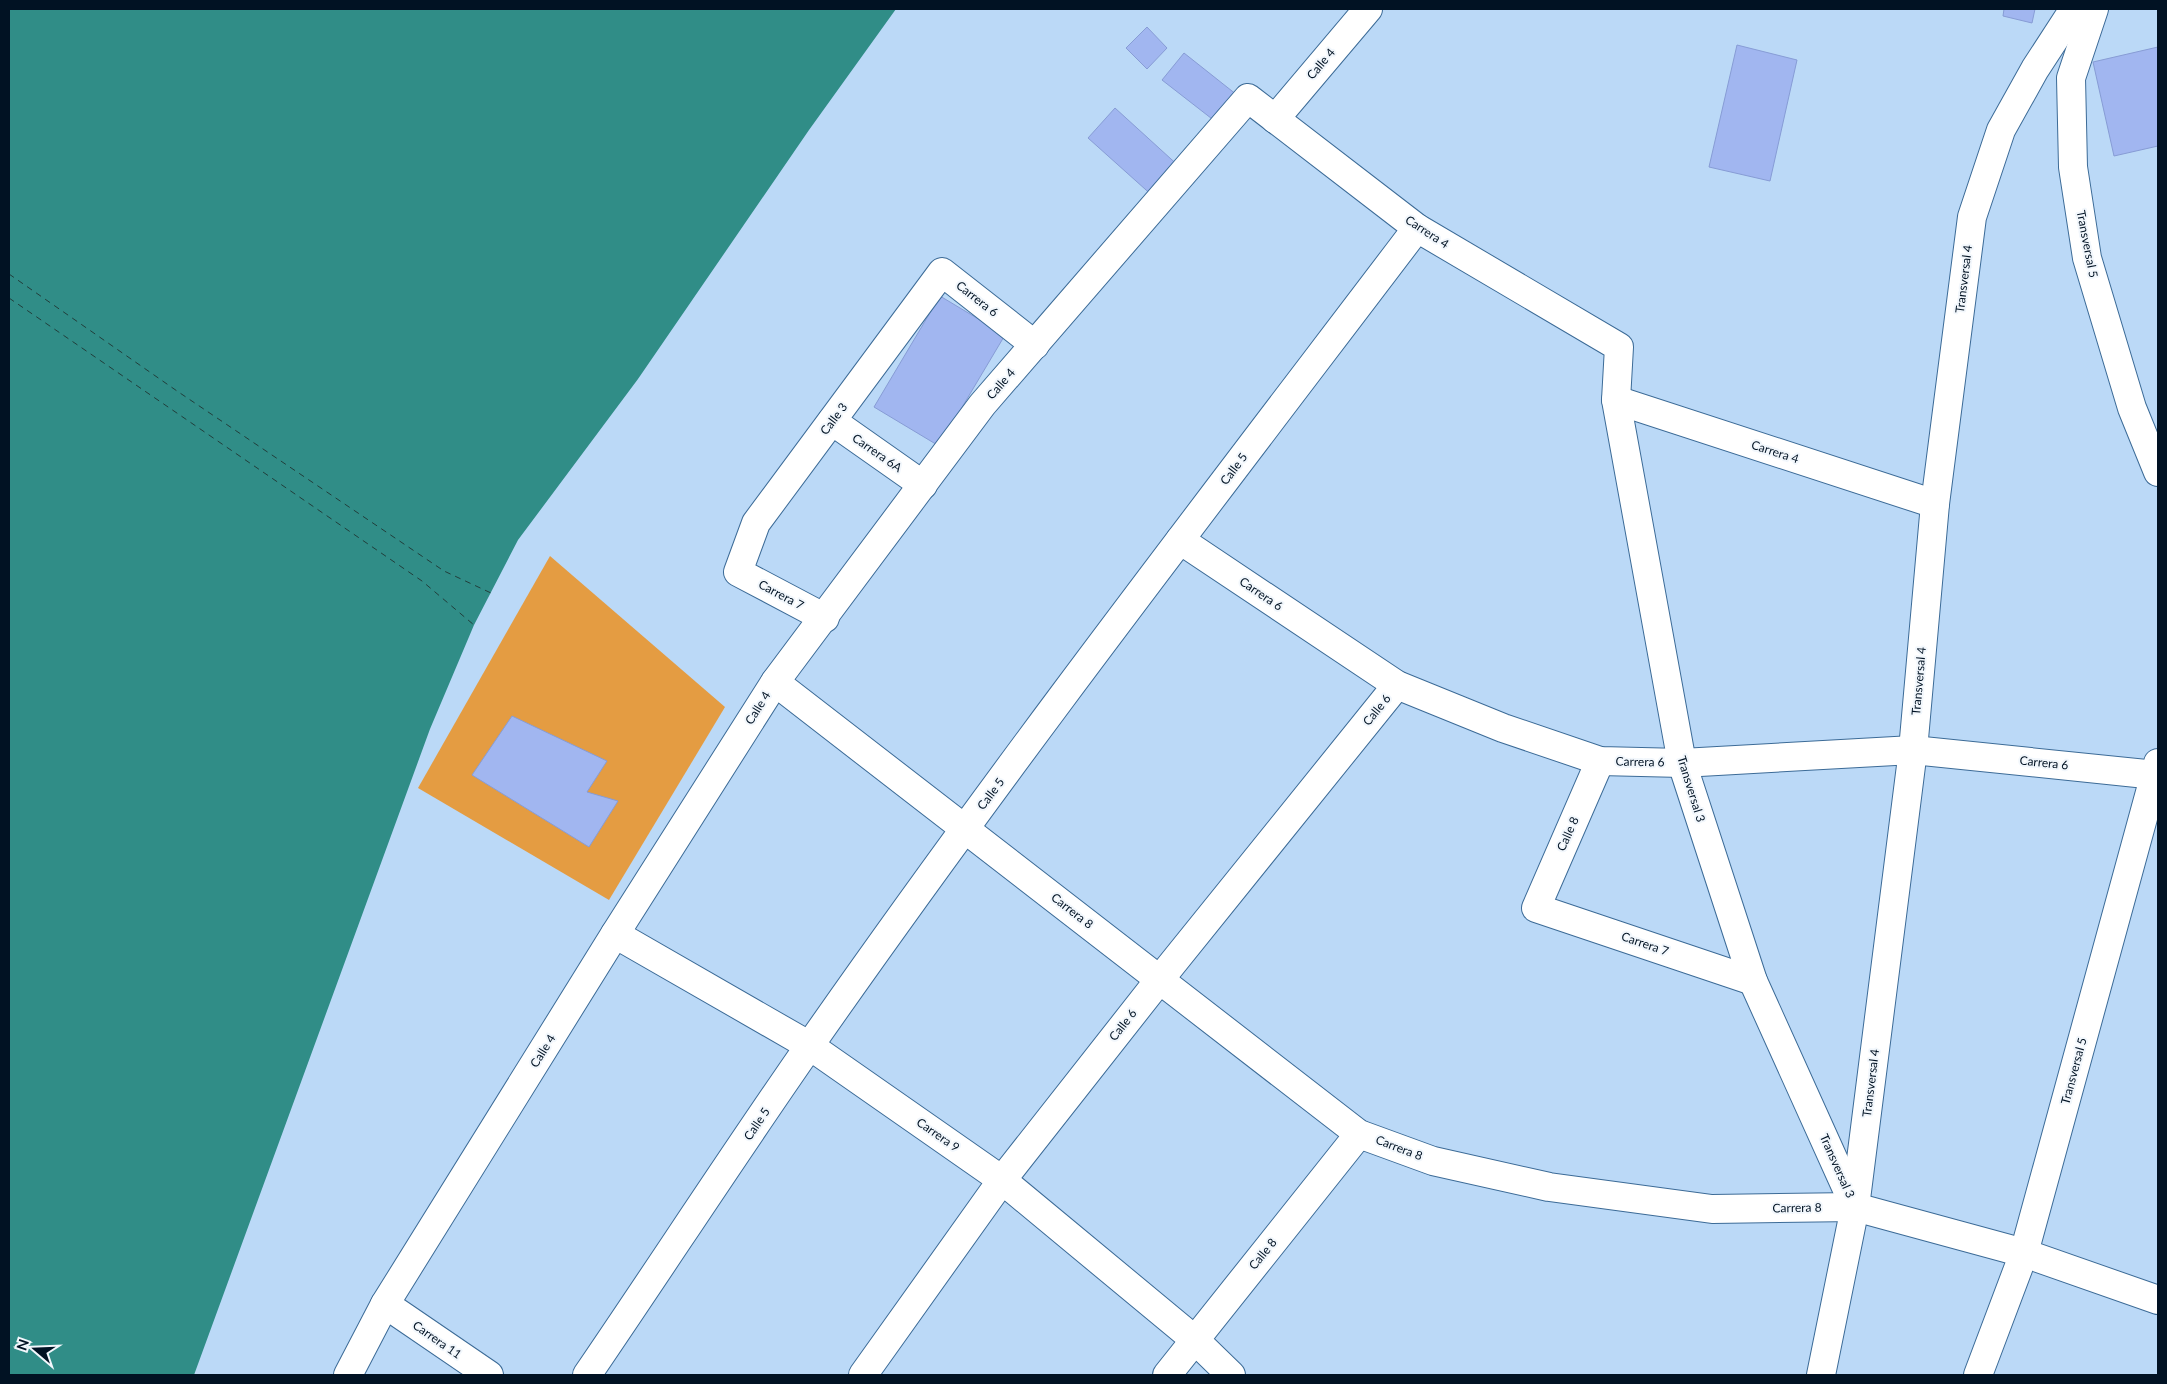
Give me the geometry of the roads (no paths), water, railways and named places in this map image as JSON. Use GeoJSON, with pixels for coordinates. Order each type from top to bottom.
{"type":"FeatureCollection","features":[{"type":"Feature","properties":{"kind":"street","name":"Calle 4"},"geometry":{"type":"LineString","coordinates":[[1275,119],[1368,9]]}},
{"type":"Feature","properties":{"kind":"street","name":"Transversal 4"},"geometry":{"type":"LineString","coordinates":[[1821,1375],[1855,1207],[1913,750],[1935,504],[1972,216],[2001,130],[2035,69],[2074,9]]}},
{"type":"Feature","properties":{"kind":"street","name":"Transversal 5"},"geometry":{"type":"LineString","coordinates":[[2094,9],[2071,78],[2073,167],[2087,258],[2132,408],[2158,472]]}},
{"type":"Feature","properties":{"kind":"street","name":"Calle 4"},"geometry":{"type":"LineString","coordinates":[[348,1375],[385,1304],[615,934],[775,682],[825,618],[982,405],[1248,98]]}},
{"type":"Feature","properties":{"kind":"street","name":"Carrera 4"},"geometry":{"type":"LineString","coordinates":[[1248,98],[1417,228],[1619,347]]}},
{"type":"Feature","properties":{"kind":"street","name":"Calle 5"},"geometry":{"type":"LineString","coordinates":[[587,1375],[810,1046],[965,829],[1180,540],[1417,228]]}},
{"type":"Feature","properties":{"kind":"street","name":"Carrera 6"},"geometry":{"type":"LineString","coordinates":[[942,272],[1035,345]]}},
{"type":"Feature","properties":{"kind":"street","name":"Calle 3"},"geometry":{"type":"LineString","coordinates":[[738,572],[756,522],[942,272]]}},
{"type":"Feature","properties":{"kind":"street","name":"Transversal 3"},"geometry":{"type":"LineString","coordinates":[[1619,347],[1616,400],[1682,763],[1753,980],[1855,1207]]}},
{"type":"Feature","properties":{"kind":"street","name":"Carrera 4"},"geometry":{"type":"LineString","coordinates":[[1616,400],[1935,504]]}},
{"type":"Feature","properties":{"kind":"street","name":"Carrera 6A"},"geometry":{"type":"LineString","coordinates":[[832,421],[923,485]]}},
{"type":"Feature","properties":{"kind":"street","name":"Carrera 6"},"geometry":{"type":"LineString","coordinates":[[1180,540],[1397,685],[1503,728],[1600,761],[1682,763],[1913,750],[2157,769]]}},
{"type":"Feature","properties":{"kind":"street","name":"Carrera 7"},"geometry":{"type":"LineString","coordinates":[[738,572],[825,618]]}},
{"type":"Feature","properties":{"kind":"street","name":"Carrera 8"},"geometry":{"type":"LineString","coordinates":[[775,682],[1359,1134],[1433,1161],[1549,1187],[1712,1209],[1855,1207],[2024,1253],[2158,1300]]}},
{"type":"Feature","properties":{"kind":"street","name":"Calle 6"},"geometry":{"type":"LineString","coordinates":[[863,1375],[1002,1180],[1160,979],[1397,685]]}},
{"type":"Feature","properties":{"kind":"street","name":"Calle 8"},"geometry":{"type":"LineString","coordinates":[[1536,908],[1600,761]]}},
{"type":"Feature","properties":{"kind":"street","name":"Transversal 5"},"geometry":{"type":"LineString","coordinates":[[1978,1375],[2024,1253],[2157,769]]}},
{"type":"Feature","properties":{"kind":"street","name":"Carrera 7"},"geometry":{"type":"LineString","coordinates":[[1536,908],[1753,980]]}},
{"type":"Feature","properties":{"kind":"street","name":"Carrera 9"},"geometry":{"type":"LineString","coordinates":[[615,934],[810,1046],[1002,1180],[1195,1340],[1231,1375]]}},
{"type":"Feature","properties":{"kind":"street","name":"Calle 8"},"geometry":{"type":"LineString","coordinates":[[1167,1375],[1359,1134]]}},
{"type":"Feature","properties":{"kind":"street","name":"Carrera 11"},"geometry":{"type":"LineString","coordinates":[[385,1304],[489,1375]]}}]}
